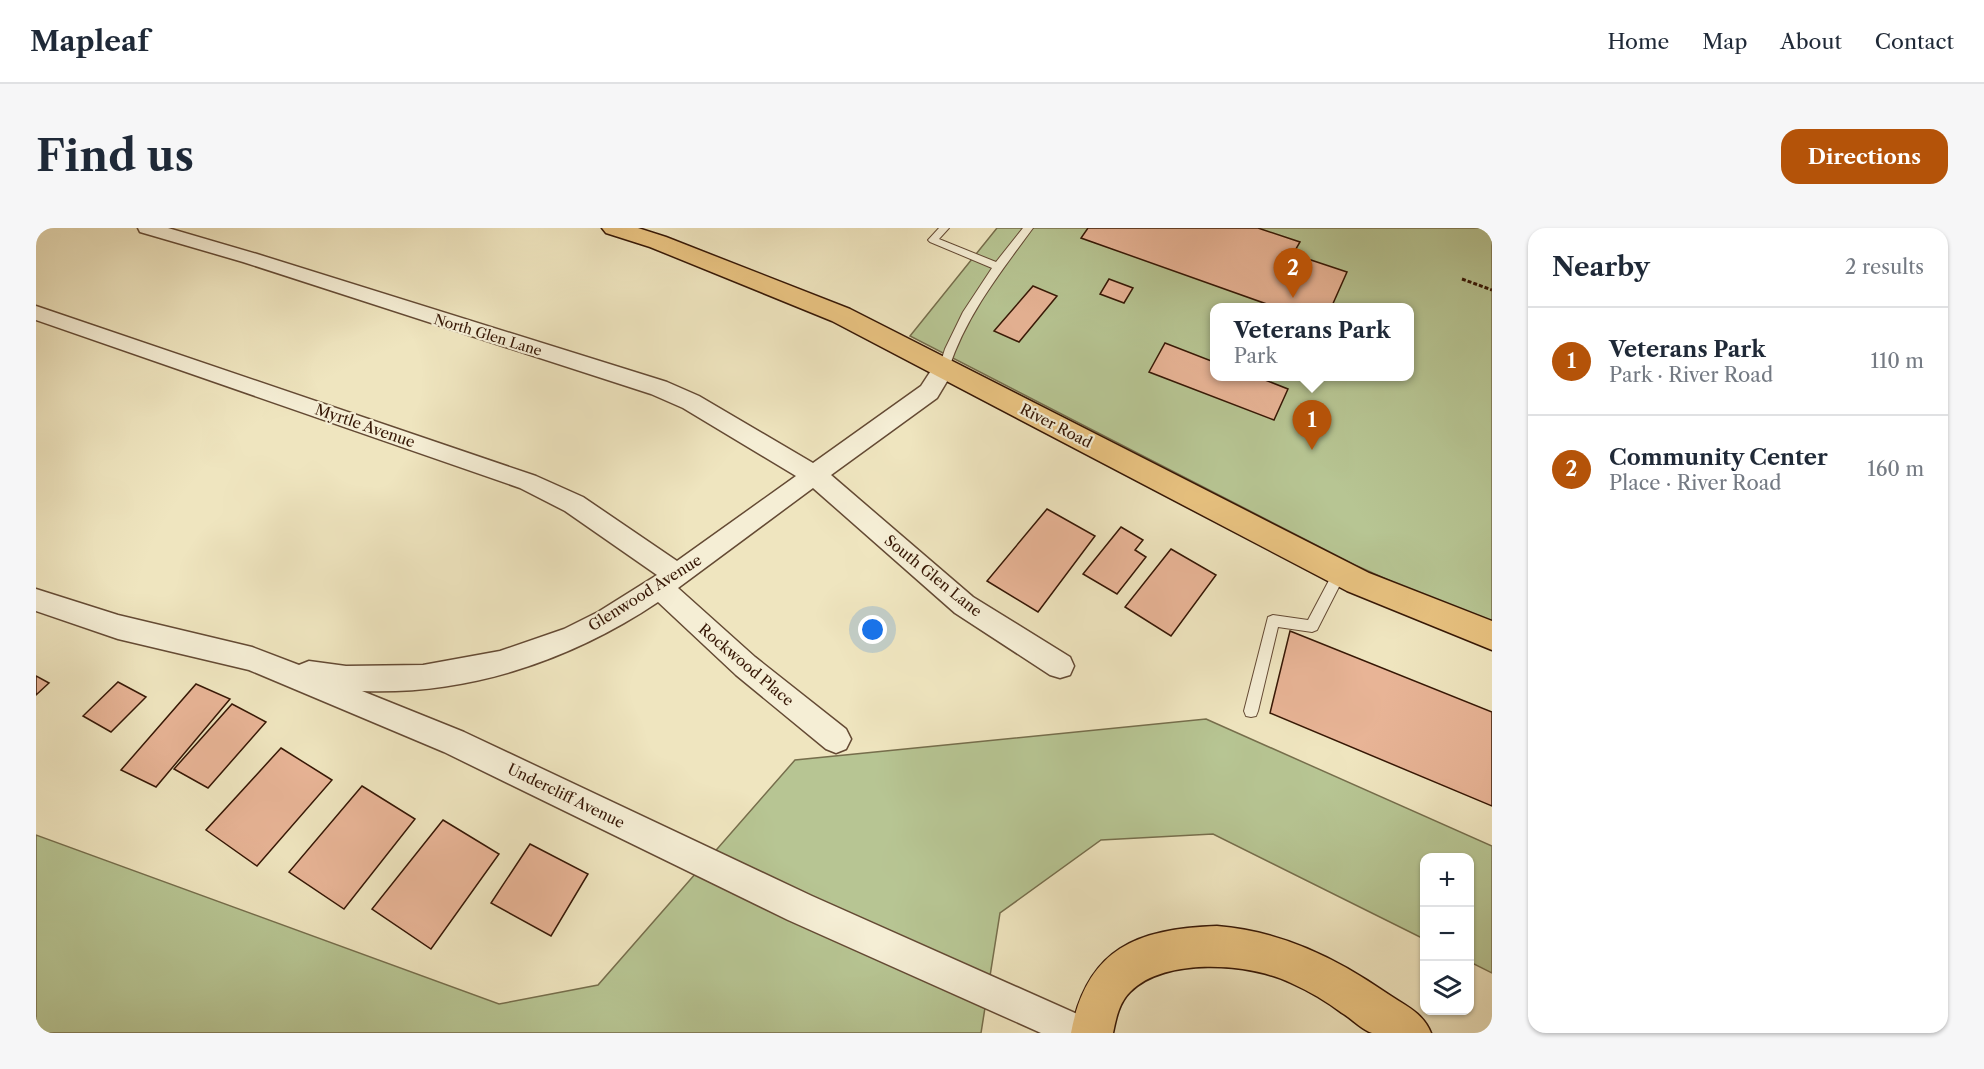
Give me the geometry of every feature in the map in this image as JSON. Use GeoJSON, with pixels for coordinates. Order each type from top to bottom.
{"type":"FeatureCollection","features":[{"type":"Feature","properties":{"kind":"main road","name":"River Road"},"geometry":{"type":"LineString","coordinates":[[614,228],[650,239],[817,305],[1341,573],[1492,636]]}},
{"type":"Feature","properties":{"kind":"main road"},"geometry":{"type":"LineString","coordinates":[[1092,1033],[1096,1010],[1112,981],[1137,961],[1179,948],[1223,946],[1270,954],[1320,975],[1410,1033]]}},
{"type":"Feature","properties":{"kind":"street","name":"North Glen Lane"},"geometry":{"type":"LineString","coordinates":[[147,228],[250,258],[659,388],[691,402],[814,475]]}},
{"type":"Feature","properties":{"kind":"street","name":"Myrtle Avenue"},"geometry":{"type":"LineString","coordinates":[[36,313],[528,482],[574,504],[669,581]]}},
{"type":"Feature","properties":{"kind":"street","name":"Glenwood Avenue"},"geometry":{"type":"LineString","coordinates":[[252,659],[332,677],[387,679],[442,674],[498,663],[557,644],[606,621],[669,581],[929,392],[944,368]]}},
{"type":"Feature","properties":{"kind":"street","name":"South Glen Lane"},"geometry":{"type":"LineString","coordinates":[[814,475],[964,605],[1060,666]]}},
{"type":"Feature","properties":{"kind":"street","name":"Rockwood Place"},"geometry":{"type":"LineString","coordinates":[[669,581],[694,622],[766,684],[837,739]]}},
{"type":"Feature","properties":{"kind":"street","name":"Undercliff Avenue"},"geometry":{"type":"LineString","coordinates":[[36,600],[118,627],[252,659],[454,742],[800,908],[1081,1033]]}},
{"type":"Feature","properties":{"kind":"lane"},"geometry":{"type":"LineString","coordinates":[[944,228],[933,240],[997,266]]}},
{"type":"Feature","properties":{"kind":"lane"},"geometry":{"type":"LineString","coordinates":[[944,368],[950,346],[997,266],[1028,228]]}},
{"type":"Feature","properties":{"kind":"lane"},"geometry":{"type":"LineString","coordinates":[[1251,711],[1273,621],[1312,626],[1341,573]]}},
{"type":"Feature","properties":{"kind":"path"},"geometry":{"type":"LineString","coordinates":[[1462,279],[1492,290]]}},
{"type":"Feature","properties":{"kind":"green space"},"geometry":{"type":"Polygon","coordinates":[[[997,228],[1492,228],[1492,627],[1355,565],[910,336],[997,228]]]}},
{"type":"Feature","properties":{"kind":"green space"},"geometry":{"type":"Polygon","coordinates":[[[1206,719],[1492,846],[1492,973],[1474,964],[1474,853],[1420,853],[1420,937],[1213,834],[1101,840],[1000,913],[981,1033],[36,1033],[36,835],[499,1004],[598,985],[795,760],[1206,719]]]}},
{"type":"Feature","properties":{"kind":"building"},"geometry":{"type":"Polygon","coordinates":[[[1088,228],[1258,228],[1300,242],[1293,254],[1347,272],[1333,303],[1264,303],[1081,238],[1088,228]]]}},
{"type":"Feature","properties":{"kind":"building"},"geometry":{"type":"Polygon","coordinates":[[[1109,279],[1133,288],[1124,303],[1100,294],[1109,279]]]}},
{"type":"Feature","properties":{"kind":"building"},"geometry":{"type":"Polygon","coordinates":[[[1033,286],[1057,296],[1019,342],[994,331],[1033,286]]]}},
{"type":"Feature","properties":{"kind":"building"},"geometry":{"type":"Polygon","coordinates":[[[1165,343],[1210,360],[1210,381],[1268,381],[1288,389],[1274,420],[1149,372],[1165,343]]]}},
{"type":"Feature","properties":{"kind":"building"},"geometry":{"type":"Polygon","coordinates":[[[1047,509],[1095,536],[1038,612],[987,581],[1047,509]]]}},
{"type":"Feature","properties":{"kind":"building"},"geometry":{"type":"Polygon","coordinates":[[[1121,527],[1143,540],[1135,550],[1146,557],[1117,594],[1083,574],[1121,527]]]}},
{"type":"Feature","properties":{"kind":"building"},"geometry":{"type":"Polygon","coordinates":[[[1171,549],[1216,575],[1171,636],[1125,607],[1171,549]]]}},
{"type":"Feature","properties":{"kind":"building"},"geometry":{"type":"Polygon","coordinates":[[[1290,631],[1492,712],[1492,806],[1270,713],[1290,631]]]}},
{"type":"Feature","properties":{"kind":"building"},"geometry":{"type":"Polygon","coordinates":[[[36,676],[49,683],[36,695],[36,676]]]}},
{"type":"Feature","properties":{"kind":"building"},"geometry":{"type":"Polygon","coordinates":[[[118,682],[146,697],[111,732],[83,716],[118,682]]]}},
{"type":"Feature","properties":{"kind":"building"},"geometry":{"type":"Polygon","coordinates":[[[196,684],[230,699],[156,787],[121,770],[196,684]]]}},
{"type":"Feature","properties":{"kind":"building"},"geometry":{"type":"Polygon","coordinates":[[[232,704],[266,722],[208,788],[174,769],[232,704]]]}},
{"type":"Feature","properties":{"kind":"building"},"geometry":{"type":"Polygon","coordinates":[[[281,748],[332,780],[257,866],[206,830],[281,748]]]}},
{"type":"Feature","properties":{"kind":"building"},"geometry":{"type":"Polygon","coordinates":[[[362,786],[415,819],[344,909],[289,872],[362,786]]]}},
{"type":"Feature","properties":{"kind":"building"},"geometry":{"type":"Polygon","coordinates":[[[443,820],[499,854],[431,949],[372,909],[443,820]]]}},
{"type":"Feature","properties":{"kind":"building"},"geometry":{"type":"Polygon","coordinates":[[[530,844],[588,874],[551,936],[491,903],[530,844]]]}},
{"type":"Feature","properties":{"kind":"place","name":"Community Center"},"geometry":{"type":"Point","coordinates":[1293,298]}},
{"type":"Feature","properties":{"kind":"place","name":"Veterans Park"},"geometry":{"type":"Point","coordinates":[1312,450]}}]}
